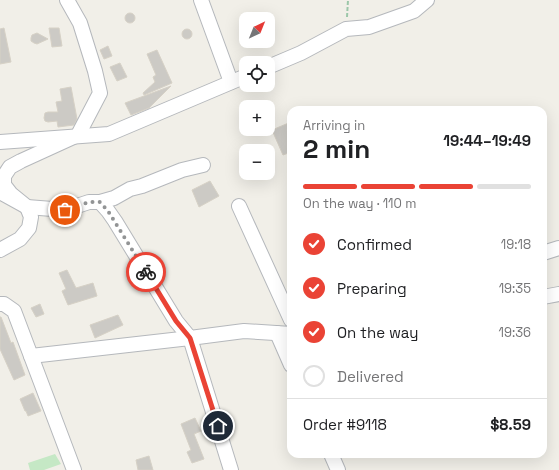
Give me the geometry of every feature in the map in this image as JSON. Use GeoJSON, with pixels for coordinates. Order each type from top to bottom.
{"type":"FeatureCollection","features":[{"type":"Feature","properties":{"kind":"street"},"geometry":{"type":"LineString","coordinates":[[0,250],[20,239],[29,228],[31,217],[27,207],[11,194],[4,185],[4,176],[10,166],[78,135],[100,93],[95,71],[80,23],[67,0]]}},
{"type":"Feature","properties":{"kind":"street"},"geometry":{"type":"LineString","coordinates":[[201,0],[231,82]]}},
{"type":"Feature","properties":{"kind":"street"},"geometry":{"type":"LineString","coordinates":[[275,64],[301,53],[346,29],[369,28],[398,18],[414,11],[427,0]]}},
{"type":"Feature","properties":{"kind":"street"},"geometry":{"type":"LineString","coordinates":[[0,142],[78,135],[110,134],[239,79]]}},
{"type":"Feature","properties":{"kind":"street"},"geometry":{"type":"LineString","coordinates":[[0,192],[27,207],[65,210],[89,202],[100,202],[114,198],[130,189],[142,186],[177,172],[203,165]]}},
{"type":"Feature","properties":{"kind":"street"},"geometry":{"type":"LineString","coordinates":[[100,202],[108,211],[176,321],[190,338],[231,470]]}},
{"type":"Feature","properties":{"kind":"street"},"geometry":{"type":"LineString","coordinates":[[239,206],[287,311]]}},
{"type":"Feature","properties":{"kind":"street"},"geometry":{"type":"LineString","coordinates":[[547,252],[559,248]]}},
{"type":"Feature","properties":{"kind":"street"},"geometry":{"type":"LineString","coordinates":[[547,296],[559,294]]}},
{"type":"Feature","properties":{"kind":"street"},"geometry":{"type":"LineString","coordinates":[[0,304],[4,304],[14,311],[74,470]]}},
{"type":"Feature","properties":{"kind":"street"},"geometry":{"type":"LineString","coordinates":[[31,356],[244,331],[287,334]]}},
{"type":"Feature","properties":{"kind":"street"},"geometry":{"type":"LineString","coordinates":[[277,333],[287,356]]}},
{"type":"Feature","properties":{"kind":"street"},"geometry":{"type":"LineString","coordinates":[[333,458],[338,470]]}},
{"type":"Feature","properties":{"kind":"path"},"geometry":{"type":"LineString","coordinates":[[346,29],[348,0]]}},
{"type":"Feature","properties":{"kind":"green space"},"geometry":{"type":"Polygon","coordinates":[[[55,454],[61,464],[44,470],[30,470],[28,463],[55,454]]]}},
{"type":"Feature","properties":{"kind":"building"},"geometry":{"type":"Polygon","coordinates":[[[128,13],[132,13],[134,14],[134,22],[128,23],[125,20],[125,16],[128,13]]]}},
{"type":"Feature","properties":{"kind":"building"},"geometry":{"type":"Polygon","coordinates":[[[4,28],[11,62],[0,64],[0,29],[4,28]]]}},
{"type":"Feature","properties":{"kind":"building"},"geometry":{"type":"Polygon","coordinates":[[[49,28],[59,28],[62,46],[52,47],[49,28]]]}},
{"type":"Feature","properties":{"kind":"building"},"geometry":{"type":"Polygon","coordinates":[[[185,29],[189,29],[191,30],[191,38],[185,39],[182,36],[182,32],[185,29]]]}},
{"type":"Feature","properties":{"kind":"building"},"geometry":{"type":"Polygon","coordinates":[[[37,33],[48,39],[37,44],[34,43],[31,41],[31,38],[32,35],[37,33]]]}},
{"type":"Feature","properties":{"kind":"building"},"geometry":{"type":"Polygon","coordinates":[[[108,46],[112,56],[104,59],[100,50],[108,46]]]}},
{"type":"Feature","properties":{"kind":"building"},"geometry":{"type":"Polygon","coordinates":[[[157,50],[172,83],[144,95],[143,93],[155,82],[153,77],[156,75],[147,54],[157,50]]]}},
{"type":"Feature","properties":{"kind":"building"},"geometry":{"type":"Polygon","coordinates":[[[120,63],[127,77],[117,81],[110,67],[120,63]]]}},
{"type":"Feature","properties":{"kind":"building"},"geometry":{"type":"Polygon","coordinates":[[[171,86],[149,108],[131,115],[125,103],[171,86]]]}},
{"type":"Feature","properties":{"kind":"building"},"geometry":{"type":"Polygon","coordinates":[[[71,87],[77,119],[74,125],[58,127],[57,121],[45,121],[45,113],[58,112],[56,102],[62,101],[60,89],[71,87]]]}},
{"type":"Feature","properties":{"kind":"building"},"geometry":{"type":"Polygon","coordinates":[[[287,124],[287,154],[283,155],[275,136],[275,129],[287,124]]]}},
{"type":"Feature","properties":{"kind":"building"},"geometry":{"type":"Polygon","coordinates":[[[210,181],[219,196],[199,207],[192,190],[210,181]]]}},
{"type":"Feature","properties":{"kind":"building"},"geometry":{"type":"Polygon","coordinates":[[[67,270],[76,288],[93,283],[97,296],[68,305],[62,291],[66,289],[59,273],[67,270]]]}},
{"type":"Feature","properties":{"kind":"building"},"geometry":{"type":"Polygon","coordinates":[[[40,304],[44,314],[36,317],[31,308],[40,304]]]}},
{"type":"Feature","properties":{"kind":"building"},"geometry":{"type":"Polygon","coordinates":[[[118,315],[123,325],[95,338],[90,325],[118,315]]]}},
{"type":"Feature","properties":{"kind":"building"},"geometry":{"type":"Polygon","coordinates":[[[0,317],[11,343],[13,342],[25,375],[14,380],[0,349],[0,317]]]}},
{"type":"Feature","properties":{"kind":"building"},"geometry":{"type":"Polygon","coordinates":[[[33,393],[41,411],[28,416],[20,399],[33,393]]]}},
{"type":"Feature","properties":{"kind":"building"},"geometry":{"type":"Polygon","coordinates":[[[195,418],[201,431],[194,434],[204,459],[192,463],[187,452],[191,450],[181,424],[195,418]]]}},
{"type":"Feature","properties":{"kind":"building"},"geometry":{"type":"Polygon","coordinates":[[[149,456],[153,470],[138,470],[136,460],[149,456]]]}},
{"type":"Feature","properties":{"kind":"way so far"},"geometry":{"type":"LineString","coordinates":[[65,210],[89,202],[100,202],[108,211],[146,272]]}},
{"type":"Feature","properties":{"kind":"route"},"geometry":{"type":"LineString","coordinates":[[146,272],[176,321],[190,338],[218,426]]}}]}
